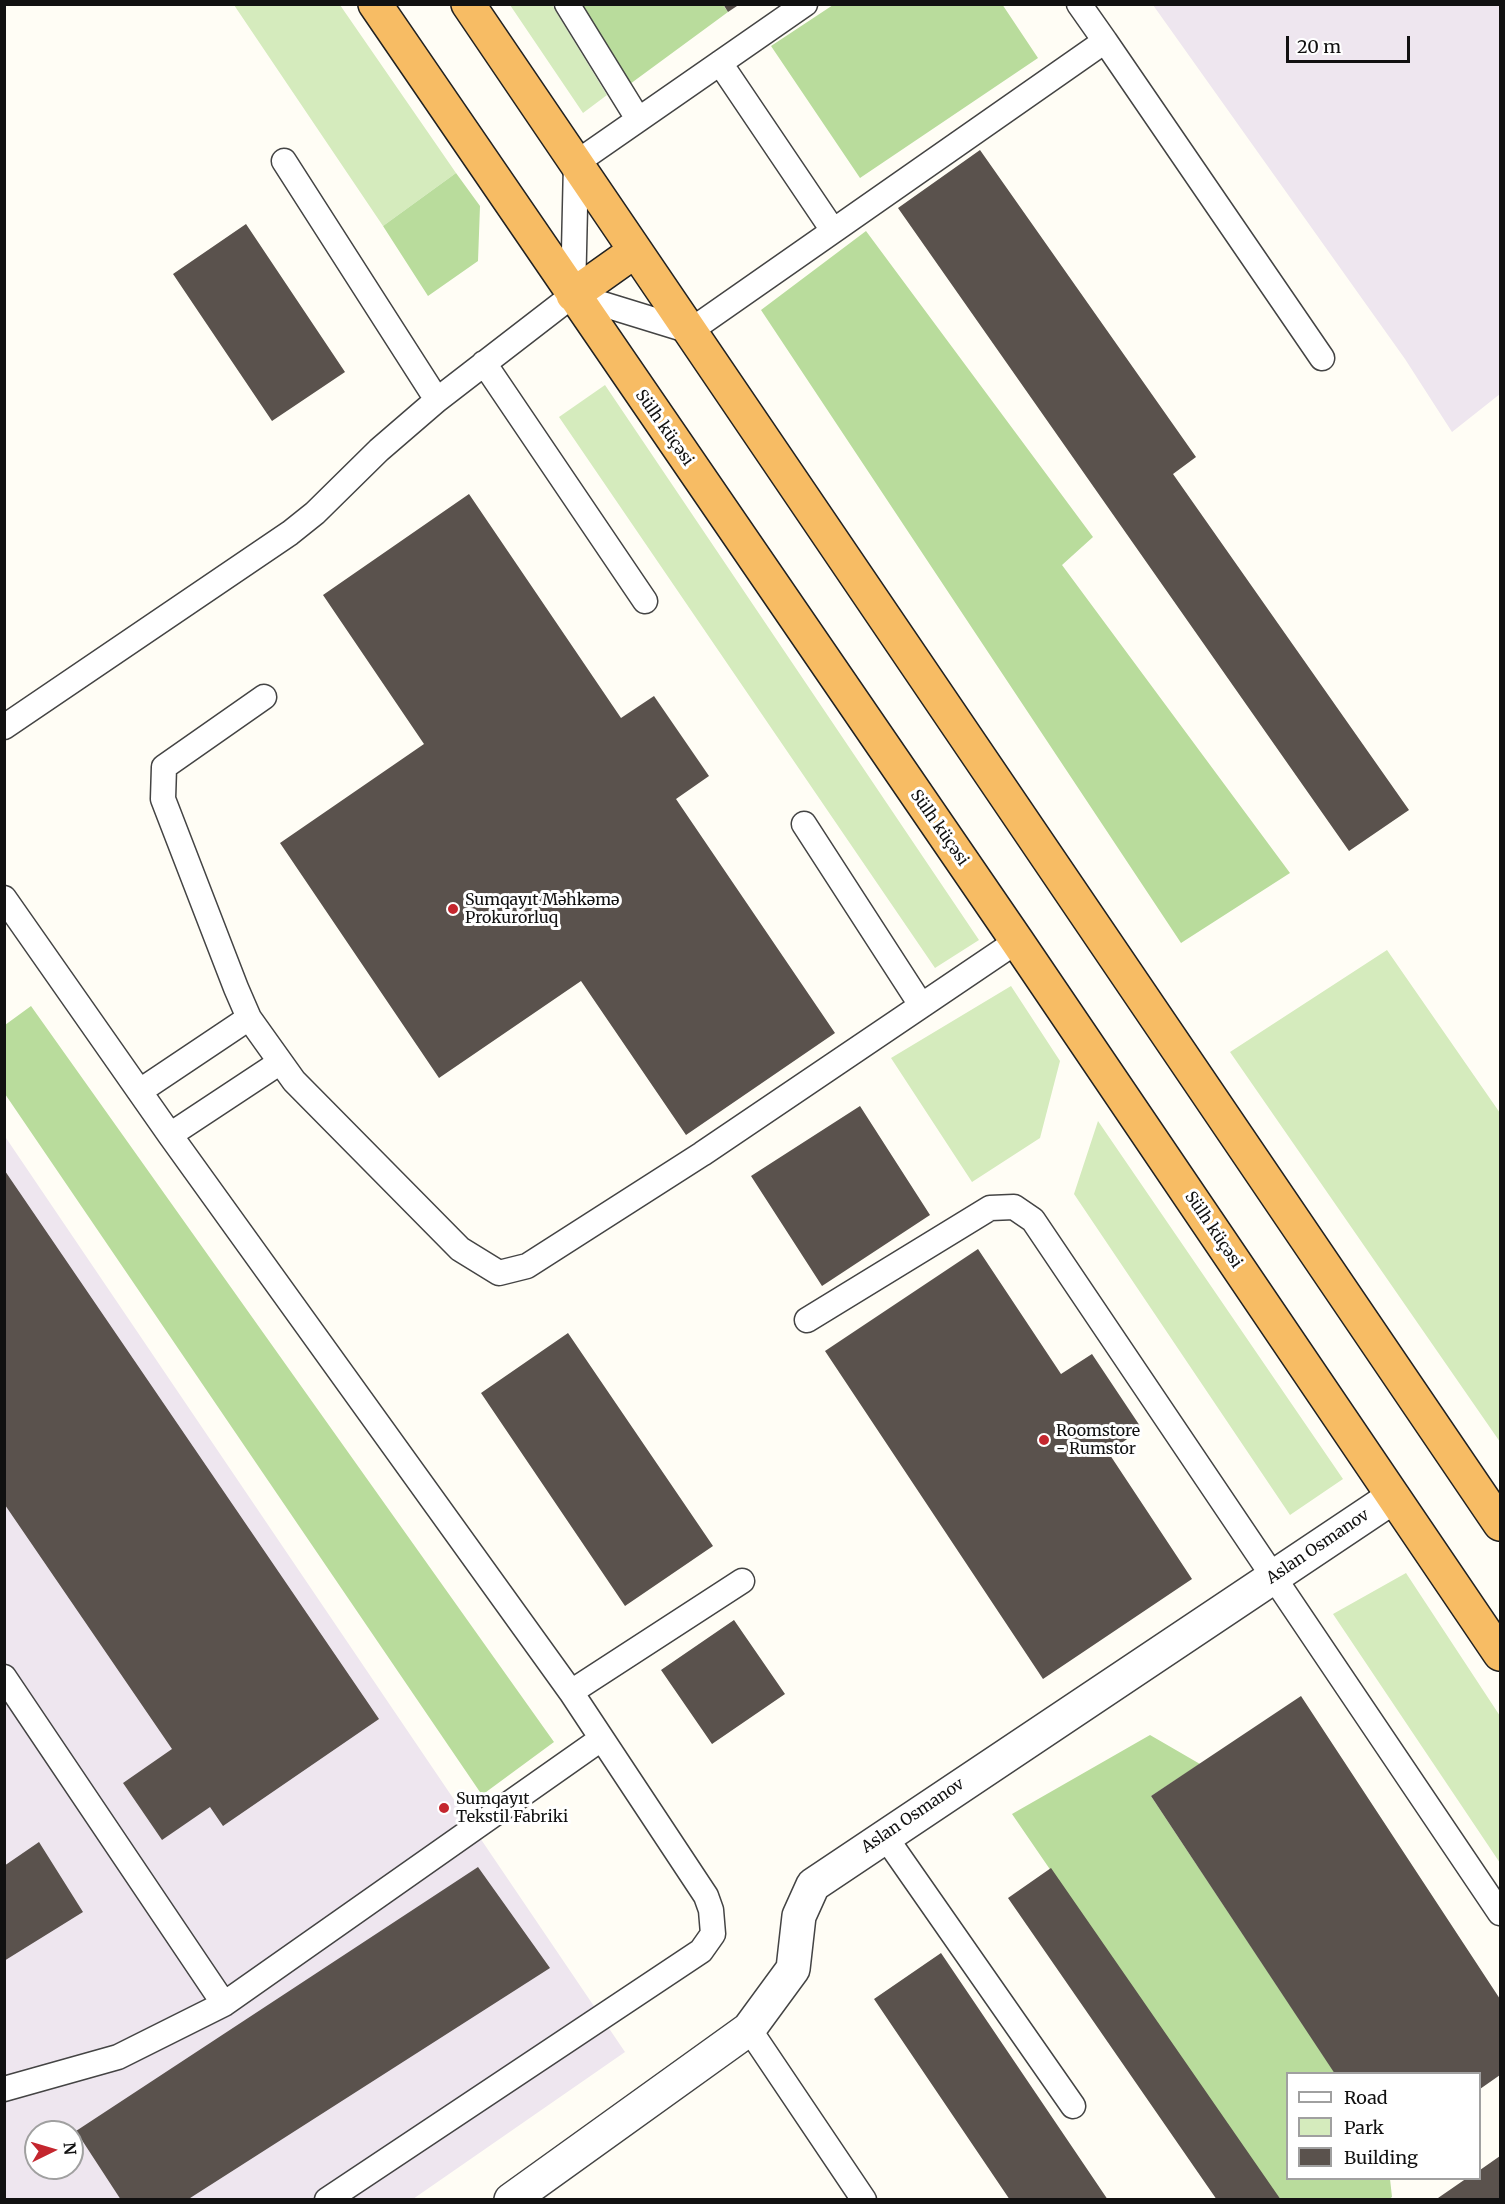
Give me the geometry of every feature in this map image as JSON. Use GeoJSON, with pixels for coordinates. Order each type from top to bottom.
{"type":"FeatureCollection","features":[{"type":"Feature","properties":{"kind":"highway","name":"Sülh küçəsi"},"geometry":{"type":"LineString","coordinates":[[375,4],[1017,941],[1500,1654]]}},
{"type":"Feature","properties":{"kind":"highway"},"geometry":{"type":"LineString","coordinates":[[468,4],[1500,1524]]}},
{"type":"Feature","properties":{"kind":"highway"},"geometry":{"type":"LineString","coordinates":[[573,295],[635,251]]}},
{"type":"Feature","properties":{"kind":"street","name":"Aslan Osmanov"},"geometry":{"type":"LineString","coordinates":[[512,2199],[749,2029],[793,1969],[799,1916],[813,1885],[884,1835],[1393,1497]]}},
{"type":"Feature","properties":{"kind":"lane"},"geometry":{"type":"LineString","coordinates":[[567,4],[638,119]]}},
{"type":"Feature","properties":{"kind":"lane"},"geometry":{"type":"LineString","coordinates":[[573,295],[576,163],[805,4]]}},
{"type":"Feature","properties":{"kind":"lane"},"geometry":{"type":"LineString","coordinates":[[1079,4],[1322,358]]}},
{"type":"Feature","properties":{"kind":"lane"},"geometry":{"type":"LineString","coordinates":[[573,295],[690,331],[832,229],[1105,41]]}},
{"type":"Feature","properties":{"kind":"lane"},"geometry":{"type":"LineString","coordinates":[[720,63],[832,229]]}},
{"type":"Feature","properties":{"kind":"lane"},"geometry":{"type":"LineString","coordinates":[[284,161],[437,400]]}},
{"type":"Feature","properties":{"kind":"lane"},"geometry":{"type":"LineString","coordinates":[[4,727],[290,533],[315,513],[379,450],[437,400],[573,295]]}},
{"type":"Feature","properties":{"kind":"lane"},"geometry":{"type":"LineString","coordinates":[[484,363],[645,601]]}},
{"type":"Feature","properties":{"kind":"lane"},"geometry":{"type":"LineString","coordinates":[[264,697],[164,766],[163,800],[249,1018],[279,1063],[460,1249],[499,1273],[526,1266],[556,1248],[702,1154],[1017,941]]}},
{"type":"Feature","properties":{"kind":"lane"},"geometry":{"type":"LineString","coordinates":[[804,824],[921,1005]]}},
{"type":"Feature","properties":{"kind":"lane"},"geometry":{"type":"LineString","coordinates":[[4,898],[170,1136],[571,1692],[706,1896],[711,1910],[713,1934],[701,1952],[327,2199]]}},
{"type":"Feature","properties":{"kind":"lane"},"geometry":{"type":"LineString","coordinates":[[140,1091],[249,1018]]}},
{"type":"Feature","properties":{"kind":"lane"},"geometry":{"type":"LineString","coordinates":[[170,1136],[279,1063]]}},
{"type":"Feature","properties":{"kind":"lane"},"geometry":{"type":"LineString","coordinates":[[807,1320],[990,1208],[1014,1207],[1033,1220],[1500,1913]]}},
{"type":"Feature","properties":{"kind":"lane"},"geometry":{"type":"LineString","coordinates":[[571,1692],[742,1581]]}},
{"type":"Feature","properties":{"kind":"lane"},"geometry":{"type":"LineString","coordinates":[[4,1677],[224,2004]]}},
{"type":"Feature","properties":{"kind":"lane"},"geometry":{"type":"LineString","coordinates":[[4,2089],[118,2057],[224,2004],[601,1739]]}},
{"type":"Feature","properties":{"kind":"lane"},"geometry":{"type":"LineString","coordinates":[[884,1835],[1073,2106]]}},
{"type":"Feature","properties":{"kind":"lane"},"geometry":{"type":"LineString","coordinates":[[749,2029],[864,2199]]}},
{"type":"Feature","properties":{"kind":"shaded area"},"geometry":{"type":"Polygon","coordinates":[[[1153,5],[1500,5],[1500,394],[1452,432],[1405,359],[1153,5]]]}},
{"type":"Feature","properties":{"kind":"shaded area","name":"Sumqayıt Tekstil Fabriki"},"geometry":{"type":"Polygon","coordinates":[[[4,1135],[625,2052],[413,2199],[5,2199],[4,1135]]]}},
{"type":"Feature","properties":{"kind":"green space"},"geometry":{"type":"Polygon","coordinates":[[[1002,4],[1038,58],[860,178],[771,46],[833,5],[1002,4]]]}},
{"type":"Feature","properties":{"kind":"green space"},"geometry":{"type":"Polygon","coordinates":[[[234,5],[340,5],[456,173],[383,226],[234,5]]]}},
{"type":"Feature","properties":{"kind":"green space"},"geometry":{"type":"Polygon","coordinates":[[[510,5],[552,5],[607,95],[583,113],[510,5]]]}},
{"type":"Feature","properties":{"kind":"green space"},"geometry":{"type":"Polygon","coordinates":[[[581,5],[723,5],[728,12],[630,84],[581,5]]]}},
{"type":"Feature","properties":{"kind":"green space"},"geometry":{"type":"Polygon","coordinates":[[[456,173],[480,206],[478,261],[428,296],[383,226],[456,173]]]}},
{"type":"Feature","properties":{"kind":"green space"},"geometry":{"type":"Polygon","coordinates":[[[866,231],[1093,537],[1062,565],[1290,873],[1181,943],[761,310],[866,231]]]}},
{"type":"Feature","properties":{"kind":"green space"},"geometry":{"type":"Polygon","coordinates":[[[605,385],[979,940],[935,968],[559,417],[605,385]]]}},
{"type":"Feature","properties":{"kind":"green space"},"geometry":{"type":"Polygon","coordinates":[[[1387,950],[1500,1113],[1500,1442],[1230,1052],[1387,950]]]}},
{"type":"Feature","properties":{"kind":"green space"},"geometry":{"type":"Polygon","coordinates":[[[1011,986],[1060,1061],[1040,1138],[972,1182],[891,1058],[1011,986]]]}},
{"type":"Feature","properties":{"kind":"green space"},"geometry":{"type":"Polygon","coordinates":[[[31,1006],[554,1742],[482,1795],[5,1094],[5,1025],[31,1006]]]}},
{"type":"Feature","properties":{"kind":"green space"},"geometry":{"type":"Polygon","coordinates":[[[1098,1121],[1343,1479],[1290,1515],[1074,1194],[1098,1121]]]}},
{"type":"Feature","properties":{"kind":"green space"},"geometry":{"type":"Polygon","coordinates":[[[1406,1573],[1500,1716],[1500,1863],[1333,1614],[1406,1573]]]}},
{"type":"Feature","properties":{"kind":"green space"},"geometry":{"type":"Polygon","coordinates":[[[1150,1735],[1200,1764],[1151,1796],[1334,2072],[1286,2072],[1286,2180],[1390,2180],[1392,2197],[1388,2200],[1276,2199],[1012,1814],[1150,1735]]]}},
{"type":"Feature","properties":{"kind":"building"},"geometry":{"type":"Polygon","coordinates":[[[723,4],[740,4],[728,12],[723,4]]]}},
{"type":"Feature","properties":{"kind":"building"},"geometry":{"type":"Polygon","coordinates":[[[980,150],[1196,457],[1173,474],[1409,810],[1349,851],[898,208],[980,150]]]}},
{"type":"Feature","properties":{"kind":"building"},"geometry":{"type":"Polygon","coordinates":[[[246,224],[345,372],[272,421],[173,274],[246,224]]]}},
{"type":"Feature","properties":{"kind":"building"},"geometry":{"type":"Polygon","coordinates":[[[469,494],[621,718],[654,696],[709,776],[676,799],[835,1033],[686,1135],[581,981],[439,1078],[280,843],[424,744],[323,595],[469,494]]]}},
{"type":"Feature","properties":{"kind":"building"},"geometry":{"type":"Polygon","coordinates":[[[860,1106],[930,1215],[822,1286],[751,1176],[860,1106]]]}},
{"type":"Feature","properties":{"kind":"building"},"geometry":{"type":"Polygon","coordinates":[[[5,1171],[379,1719],[223,1826],[210,1807],[162,1840],[123,1783],[172,1749],[5,1505],[5,1171]]]}},
{"type":"Feature","properties":{"kind":"building"},"geometry":{"type":"Polygon","coordinates":[[[978,1249],[1061,1374],[1092,1354],[1142,1429],[1108,1452],[1192,1579],[1043,1679],[825,1351],[978,1249]]]}},
{"type":"Feature","properties":{"kind":"building"},"geometry":{"type":"Polygon","coordinates":[[[568,1333],[713,1546],[625,1606],[481,1393],[568,1333]]]}},
{"type":"Feature","properties":{"kind":"building"},"geometry":{"type":"Polygon","coordinates":[[[734,1620],[785,1694],[712,1744],[661,1670],[734,1620]]]}},
{"type":"Feature","properties":{"kind":"building"},"geometry":{"type":"Polygon","coordinates":[[[1301,1696],[1500,1999],[1500,2075],[1481,2088],[1481,2072],[1334,2072],[1151,1796],[1301,1696]]]}},
{"type":"Feature","properties":{"kind":"building"},"geometry":{"type":"Polygon","coordinates":[[[39,1842],[83,1912],[4,1961],[4,1866],[39,1842]]]}},
{"type":"Feature","properties":{"kind":"building"},"geometry":{"type":"Polygon","coordinates":[[[478,1867],[550,1968],[187,2200],[121,2200],[84,2143],[84,2126],[478,1867]]]}},
{"type":"Feature","properties":{"kind":"building"},"geometry":{"type":"Polygon","coordinates":[[[1051,1868],[1281,2200],[1217,2200],[1008,1898],[1051,1868]]]}},
{"type":"Feature","properties":{"kind":"building"},"geometry":{"type":"Polygon","coordinates":[[[941,1953],[1108,2200],[1010,2200],[874,1999],[941,1953]]]}},
{"type":"Feature","properties":{"kind":"building"},"geometry":{"type":"Polygon","coordinates":[[[1500,2156],[1500,2200],[1439,2200],[1438,2198],[1464,2180],[1481,2180],[1481,2169],[1500,2156]]]}},
{"type":"Feature","properties":{"kind":"place","name":"Sumqayıt Məhkəmə Prokurorluq"},"geometry":{"type":"Point","coordinates":[453,909]}},
{"type":"Feature","properties":{"kind":"place","name":"Roomstore - Rumstor"},"geometry":{"type":"Point","coordinates":[1044,1440]}},
{"type":"Feature","properties":{"kind":"place","name":"Sumqayıt Tekstil Fabriki"},"geometry":{"type":"Point","coordinates":[444,1808]}}]}
